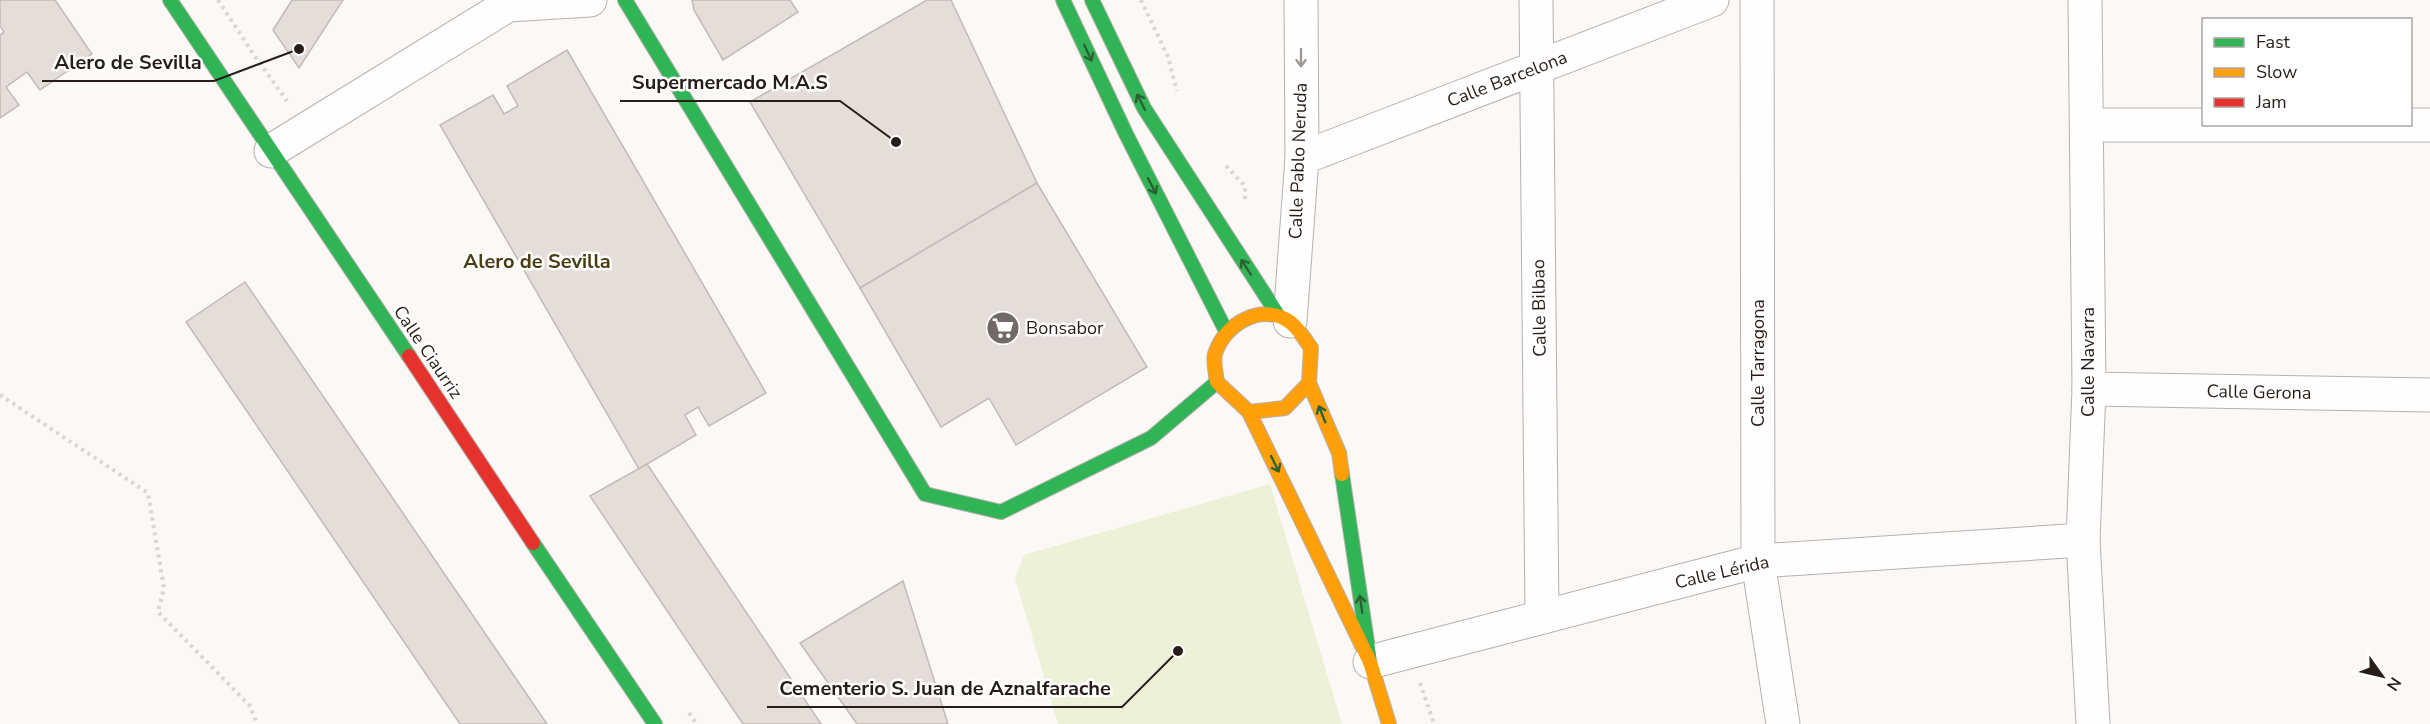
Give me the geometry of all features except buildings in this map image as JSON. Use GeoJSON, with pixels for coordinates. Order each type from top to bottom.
{"type":"FeatureCollection","features":[{"type":"Feature","properties":{"kind":"street","name":"Calle Ciaurriz"},"geometry":{"type":"LineString","coordinates":[[170,0],[655,724]]}},
{"type":"Feature","properties":{"kind":"street"},"geometry":{"type":"LineString","coordinates":[[271,151],[508,5],[590,0]]}},
{"type":"Feature","properties":{"kind":"street"},"geometry":{"type":"LineString","coordinates":[[625,0],[925,494],[1001,512],[1151,438],[1217,382]]}},
{"type":"Feature","properties":{"kind":"street"},"geometry":{"type":"LineString","coordinates":[[1063,0],[1126,134],[1226,331]]}},
{"type":"Feature","properties":{"kind":"street"},"geometry":{"type":"LineString","coordinates":[[1092,0],[1144,108],[1284,318],[1311,348],[1309,383],[1339,453],[1370,662],[1389,724]]}},
{"type":"Feature","properties":{"kind":"street","name":"Calle Pablo Neruda"},"geometry":{"type":"LineString","coordinates":[[1284,318],[1302,158],[1301,0]]}},
{"type":"Feature","properties":{"kind":"street","name":"Calle Bilbao"},"geometry":{"type":"LineString","coordinates":[[1536,0],[1542,617]]}},
{"type":"Feature","properties":{"kind":"street","name":"Calle Barcelona"},"geometry":{"type":"LineString","coordinates":[[1302,158],[1712,0]]}},
{"type":"Feature","properties":{"kind":"street","name":"Calle Tarragona"},"geometry":{"type":"LineString","coordinates":[[1757,0],[1758,561],[1783,724]]}},
{"type":"Feature","properties":{"kind":"street","name":"Calle Navarra"},"geometry":{"type":"LineString","coordinates":[[2085,0],[2089,389],[2083,540],[2093,724]]}},
{"type":"Feature","properties":{"kind":"street"},"geometry":{"type":"LineString","coordinates":[[2088,125],[2202,125]]}},
{"type":"Feature","properties":{"kind":"street"},"geometry":{"type":"LineString","coordinates":[[2412,126],[2430,126]]}},
{"type":"Feature","properties":{"kind":"street"},"geometry":{"type":"LineString","coordinates":[[1284,318],[1250,315],[1226,331],[1214,356],[1217,382],[1250,412],[1370,662]]}},
{"type":"Feature","properties":{"kind":"street"},"geometry":{"type":"LineString","coordinates":[[1250,412],[1285,408],[1309,383]]}},
{"type":"Feature","properties":{"kind":"street","name":"Calle Gerona"},"geometry":{"type":"LineString","coordinates":[[2089,389],[2430,395]]}},
{"type":"Feature","properties":{"kind":"street","name":"Calle Lérida"},"geometry":{"type":"LineString","coordinates":[[1370,662],[1758,561],[2083,540]]}},
{"type":"Feature","properties":{"kind":"path"},"geometry":{"type":"LineString","coordinates":[[1140,0],[1168,57],[1179,96]]}},
{"type":"Feature","properties":{"kind":"path"},"geometry":{"type":"LineString","coordinates":[[1225,165],[1245,186]]}},
{"type":"Feature","properties":{"kind":"path"},"geometry":{"type":"LineString","coordinates":[[0,395],[148,493],[164,588],[158,612],[250,706],[256,724]]}},
{"type":"Feature","properties":{"kind":"green space"},"geometry":{"type":"Polygon","coordinates":[[[1270,484],[1342,724],[1058,724],[1015,578],[1024,555],[1270,484]]]}},
{"type":"Feature","properties":{"kind":"traffic: fast"},"geometry":{"type":"LineString","coordinates":[[170,0],[409,356]]}},
{"type":"Feature","properties":{"kind":"traffic: fast"},"geometry":{"type":"LineString","coordinates":[[625,0],[925,494],[1001,512],[1151,438],[1217,382]]}},
{"type":"Feature","properties":{"kind":"traffic: fast"},"geometry":{"type":"LineString","coordinates":[[1063,0],[1126,134],[1226,331]]}},
{"type":"Feature","properties":{"kind":"traffic: fast"},"geometry":{"type":"LineString","coordinates":[[1092,0],[1144,108],[1278,315]]}},
{"type":"Feature","properties":{"kind":"traffic: fast"},"geometry":{"type":"LineString","coordinates":[[1342,474],[1370,662]]}},
{"type":"Feature","properties":{"kind":"traffic: fast"},"geometry":{"type":"LineString","coordinates":[[533,543],[655,724]]}},
{"type":"Feature","properties":{"kind":"traffic: slow"},"geometry":{"type":"LineString","coordinates":[[1309,383],[1285,408],[1249,412],[1217,382],[1215,354],[1227,334],[1245,319],[1268,314],[1279,316],[1290,322],[1311,348],[1309,383],[1339,453],[1342,474]]}},
{"type":"Feature","properties":{"kind":"traffic: slow"},"geometry":{"type":"LineString","coordinates":[[1249,412],[1370,662],[1389,724]]}},
{"type":"Feature","properties":{"kind":"traffic: jam"},"geometry":{"type":"LineString","coordinates":[[409,356],[533,543]]}},
{"type":"Feature","properties":{"kind":"place","name":"Alero de Sevilla"},"geometry":{"type":"Point","coordinates":[299,49]}},
{"type":"Feature","properties":{"kind":"place","name":"Supermercado M.A.S"},"geometry":{"type":"Point","coordinates":[896,142]}},
{"type":"Feature","properties":{"kind":"place","name":"Bonsabor"},"geometry":{"type":"Point","coordinates":[1003,328]}},
{"type":"Feature","properties":{"kind":"place","name":"Cementerio S. Juan de Aznalfarache"},"geometry":{"type":"Point","coordinates":[1178,651]}},
{"type":"Feature","properties":{"kind":"district","name":"Alero de Sevilla"},"geometry":{"type":"Point","coordinates":[537,261]}}]}
